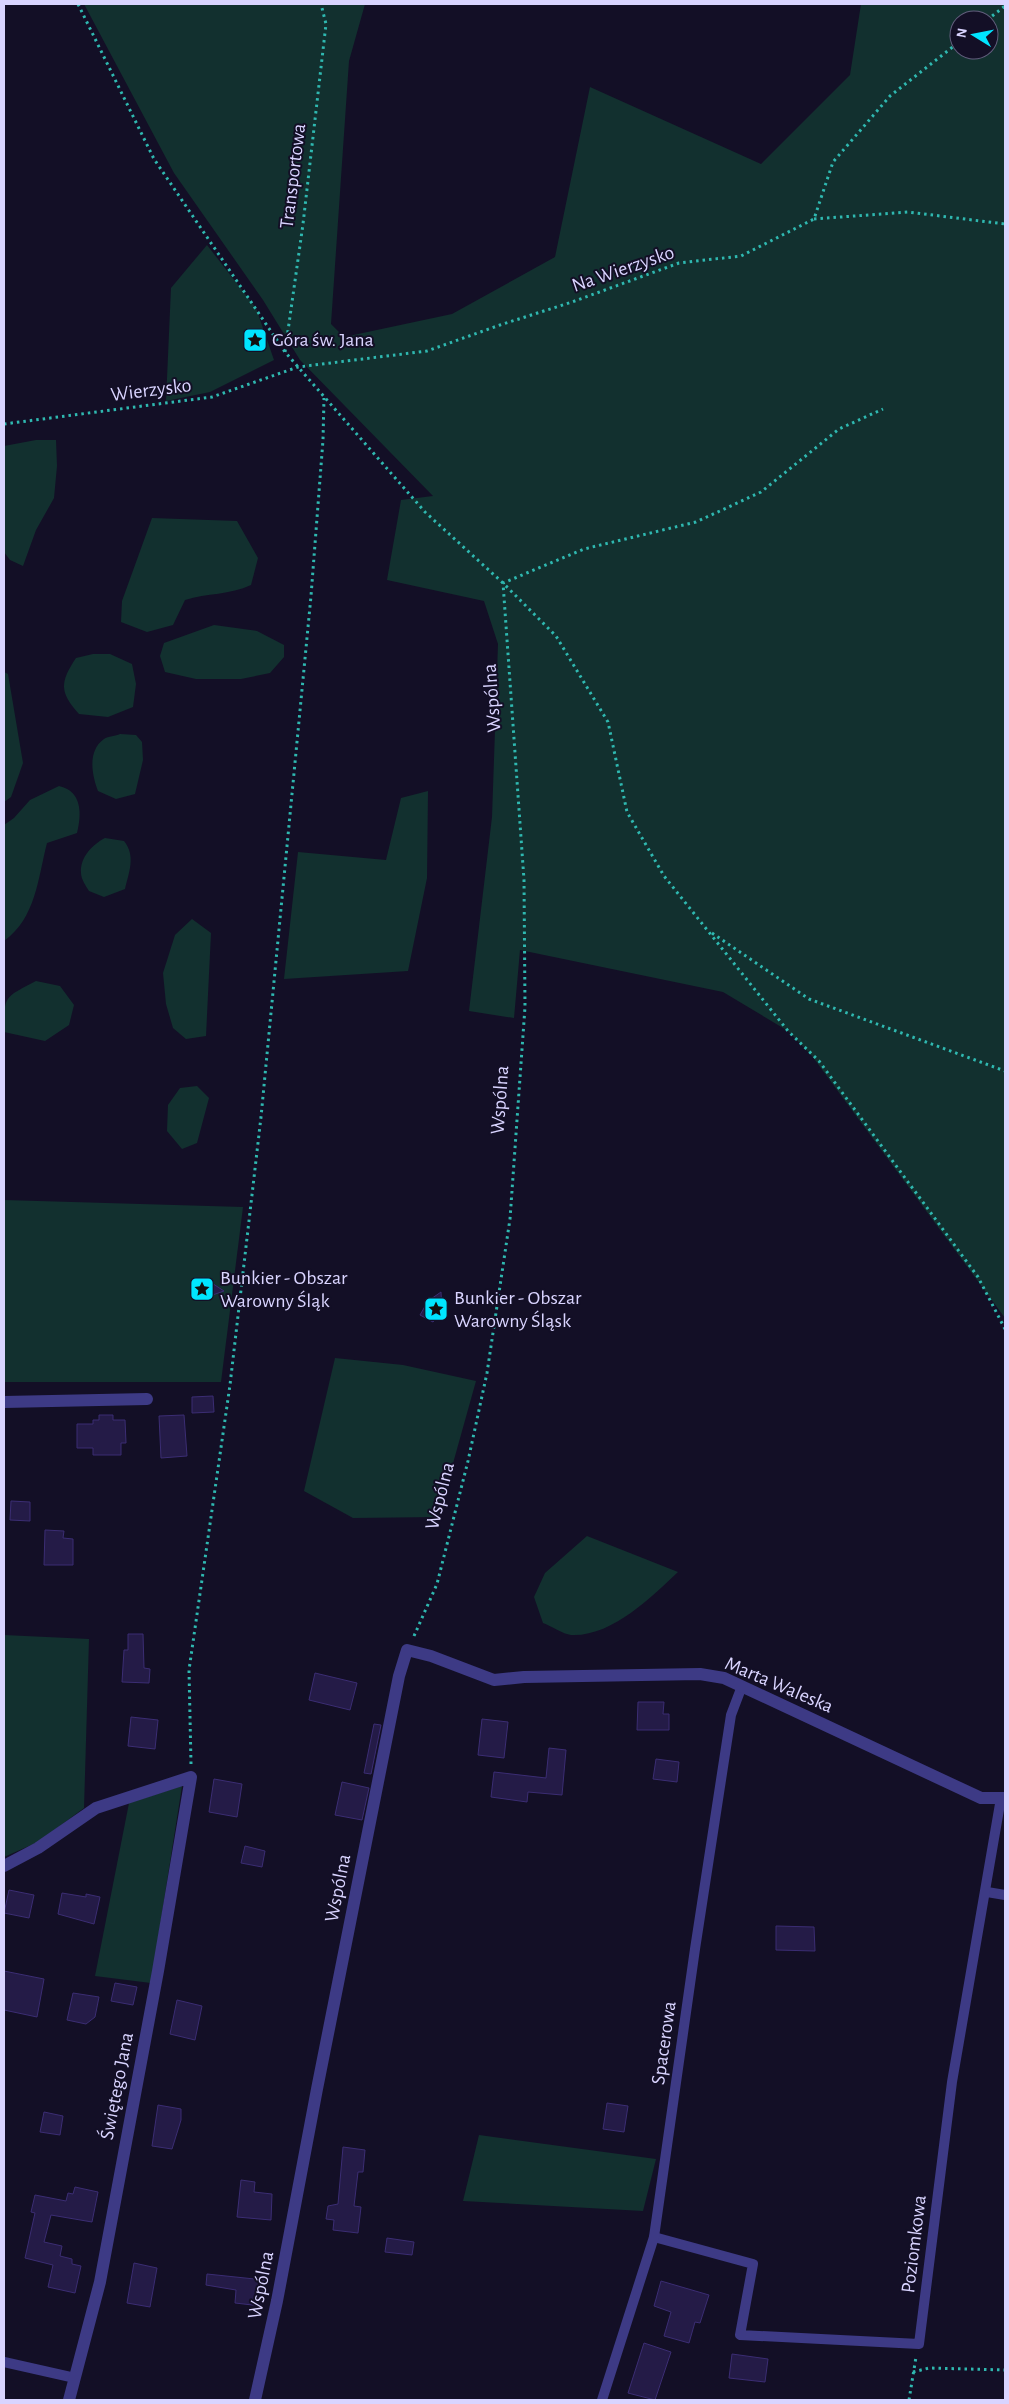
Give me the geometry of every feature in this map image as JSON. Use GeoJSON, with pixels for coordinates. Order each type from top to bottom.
{"type":"FeatureCollection","features":[{"type":"Feature","properties":{"kind":"street"},"geometry":{"type":"LineString","coordinates":[[4,1402],[146,1399]]}},
{"type":"Feature","properties":{"kind":"street","name":"Marta Waleska"},"geometry":{"type":"LineString","coordinates":[[408,1650],[431,1656],[494,1680],[524,1677],[700,1674],[724,1678],[981,1798],[1003,1798]]}},
{"type":"Feature","properties":{"kind":"street","name":"Wspólna"},"geometry":{"type":"LineString","coordinates":[[255,2400],[278,2301],[317,2089],[399,1676],[408,1650]]}},
{"type":"Feature","properties":{"kind":"street"},"geometry":{"type":"LineString","coordinates":[[4,1866],[38,1848],[96,1808],[191,1777]]}},
{"type":"Feature","properties":{"kind":"street","name":"Świętego Jana"},"geometry":{"type":"LineString","coordinates":[[69,2400],[103,2262],[158,1971],[191,1777]]}},
{"type":"Feature","properties":{"kind":"lane","name":"Spacerowa"},"geometry":{"type":"LineString","coordinates":[[602,2400],[654,2237],[731,1715],[742,1686]]}},
{"type":"Feature","properties":{"kind":"lane","name":"Poziomkowa"},"geometry":{"type":"LineString","coordinates":[[920,2344],[952,2082],[1003,1798]]}},
{"type":"Feature","properties":{"kind":"lane"},"geometry":{"type":"LineString","coordinates":[[987,1892],[1005,1895]]}},
{"type":"Feature","properties":{"kind":"lane"},"geometry":{"type":"LineString","coordinates":[[654,2237],[753,2264],[740,2336],[920,2344]]}},
{"type":"Feature","properties":{"kind":"lane"},"geometry":{"type":"LineString","coordinates":[[4,2362],[75,2378]]}},
{"type":"Feature","properties":{"kind":"path"},"geometry":{"type":"LineString","coordinates":[[78,4],[154,159],[285,352],[425,512],[503,583],[556,636],[608,722],[627,812],[664,876],[788,1031],[819,1061],[978,1277],[1005,1329]]}},
{"type":"Feature","properties":{"kind":"path","name":"Transportowa"},"geometry":{"type":"LineString","coordinates":[[285,352],[303,224],[326,24],[321,4]]}},
{"type":"Feature","properties":{"kind":"path"},"geometry":{"type":"LineString","coordinates":[[949,50],[890,96],[834,162],[814,219],[908,212],[1005,224]]}},
{"type":"Feature","properties":{"kind":"path","name":"Na Wierzysko"},"geometry":{"type":"LineString","coordinates":[[298,367],[427,351],[572,302],[678,263],[741,256],[814,219]]}},
{"type":"Feature","properties":{"kind":"path","name":"Wierzysko"},"geometry":{"type":"LineString","coordinates":[[4,424],[212,397],[298,367]]}},
{"type":"Feature","properties":{"kind":"path"},"geometry":{"type":"LineString","coordinates":[[191,1777],[189,1670],[228,1394],[261,1117],[311,596],[324,398]]}},
{"type":"Feature","properties":{"kind":"path"},"geometry":{"type":"LineString","coordinates":[[503,583],[584,549],[696,522],[761,492],[839,429],[883,409]]}},
{"type":"Feature","properties":{"kind":"path","name":"Wspólna"},"geometry":{"type":"LineString","coordinates":[[408,1650],[437,1584],[468,1461],[487,1373],[510,1219],[524,1007],[524,880],[503,583]]}},
{"type":"Feature","properties":{"kind":"path"},"geometry":{"type":"LineString","coordinates":[[708,930],[809,999],[1005,1071]]}},
{"type":"Feature","properties":{"kind":"path"},"geometry":{"type":"LineString","coordinates":[[909,2400],[920,2344]]}},
{"type":"Feature","properties":{"kind":"path"},"geometry":{"type":"LineString","coordinates":[[913,2372],[929,2368],[1005,2370]]}},
{"type":"Feature","properties":{"kind":"green space"},"geometry":{"type":"Polygon","coordinates":[[[84,4],[365,4],[349,61],[331,324],[344,337],[452,314],[555,257],[590,87],[761,164],[850,75],[861,4],[1005,4],[1005,1318],[812,1056],[788,1031],[723,992],[520,950],[514,1018],[469,1011],[492,817],[498,644],[484,601],[387,580],[401,500],[433,496],[300,360],[263,300],[174,173],[84,4]]]}},
{"type":"Feature","properties":{"kind":"green space"},"geometry":{"type":"Polygon","coordinates":[[[207,245],[256,308],[274,360],[210,392],[166,401],[171,288],[207,245]]]}},
{"type":"Feature","properties":{"kind":"green space"},"geometry":{"type":"Polygon","coordinates":[[[36,440],[56,440],[57,466],[54,498],[36,530],[23,566],[10,560],[4,552],[4,446],[36,440]]]}},
{"type":"Feature","properties":{"kind":"green space"},"geometry":{"type":"Polygon","coordinates":[[[152,518],[237,521],[258,558],[251,585],[235,591],[185,600],[173,625],[147,632],[121,622],[122,601],[152,518]]]}},
{"type":"Feature","properties":{"kind":"green space"},"geometry":{"type":"Polygon","coordinates":[[[214,625],[257,631],[284,645],[284,657],[270,673],[241,679],[196,679],[165,672],[160,656],[164,643],[214,625]]]}},
{"type":"Feature","properties":{"kind":"green space"},"geometry":{"type":"Polygon","coordinates":[[[93,654],[110,654],[132,664],[136,684],[133,707],[108,717],[79,714],[72,706],[64,687],[67,674],[76,658],[93,654]]]}},
{"type":"Feature","properties":{"kind":"green space"},"geometry":{"type":"Polygon","coordinates":[[[4,672],[8,674],[23,763],[11,797],[4,802],[4,672]]]}},
{"type":"Feature","properties":{"kind":"green space"},"geometry":{"type":"Polygon","coordinates":[[[120,734],[136,735],[142,742],[143,760],[135,794],[116,799],[98,791],[92,764],[95,750],[99,744],[106,738],[120,734]]]}},
{"type":"Feature","properties":{"kind":"green space"},"geometry":{"type":"Polygon","coordinates":[[[59,786],[67,789],[76,798],[80,811],[77,833],[47,843],[38,883],[29,909],[15,932],[4,941],[4,825],[14,818],[30,800],[59,786]]]}},
{"type":"Feature","properties":{"kind":"green space"},"geometry":{"type":"Polygon","coordinates":[[[428,791],[427,878],[408,971],[284,979],[298,852],[386,860],[401,798],[428,791]]]}},
{"type":"Feature","properties":{"kind":"green space"},"geometry":{"type":"Polygon","coordinates":[[[105,838],[124,841],[131,858],[125,889],[104,897],[89,891],[83,880],[81,867],[88,852],[105,838]]]}},
{"type":"Feature","properties":{"kind":"green space"},"geometry":{"type":"Polygon","coordinates":[[[192,919],[211,933],[206,1036],[186,1039],[173,1028],[166,1004],[163,973],[175,935],[192,919]]]}},
{"type":"Feature","properties":{"kind":"green space"},"geometry":{"type":"Polygon","coordinates":[[[36,981],[60,986],[74,1005],[69,1025],[45,1041],[4,1032],[5,1011],[8,999],[36,981]]]}},
{"type":"Feature","properties":{"kind":"green space"},"geometry":{"type":"Polygon","coordinates":[[[197,1086],[209,1098],[197,1143],[182,1149],[167,1131],[168,1105],[180,1088],[197,1086]]]}},
{"type":"Feature","properties":{"kind":"green space"},"geometry":{"type":"Polygon","coordinates":[[[4,1200],[243,1207],[221,1382],[4,1382],[4,1200]]]}},
{"type":"Feature","properties":{"kind":"green space"},"geometry":{"type":"Polygon","coordinates":[[[335,1358],[403,1365],[476,1381],[438,1517],[353,1518],[304,1491],[335,1358]]]}},
{"type":"Feature","properties":{"kind":"green space"},"geometry":{"type":"Polygon","coordinates":[[[587,1536],[678,1572],[656,1593],[616,1623],[586,1634],[571,1635],[543,1623],[534,1597],[545,1573],[587,1536]]]}},
{"type":"Feature","properties":{"kind":"green space"},"geometry":{"type":"Polygon","coordinates":[[[4,1635],[89,1639],[84,1808],[38,1842],[4,1857],[4,1635]]]}},
{"type":"Feature","properties":{"kind":"green space"},"geometry":{"type":"Polygon","coordinates":[[[182,1786],[151,1983],[95,1976],[129,1803],[182,1786]]]}},
{"type":"Feature","properties":{"kind":"green space"},"geometry":{"type":"Polygon","coordinates":[[[479,2135],[656,2159],[643,2211],[463,2201],[479,2135]]]}},
{"type":"Feature","properties":{"kind":"building"},"geometry":{"type":"Polygon","coordinates":[[[204,1278],[224,1291],[204,1298],[192,1297],[194,1281],[204,1278]]]}},
{"type":"Feature","properties":{"kind":"building"},"geometry":{"type":"Polygon","coordinates":[[[441,1292],[442,1311],[433,1322],[420,1315],[428,1301],[441,1292]]]}},
{"type":"Feature","properties":{"kind":"building"},"geometry":{"type":"Polygon","coordinates":[[[213,1396],[214,1412],[192,1413],[192,1397],[213,1396]]]}},
{"type":"Feature","properties":{"kind":"building"},"geometry":{"type":"Polygon","coordinates":[[[99,1415],[113,1415],[113,1420],[125,1420],[126,1443],[121,1443],[121,1455],[93,1455],[93,1448],[77,1448],[77,1424],[93,1424],[93,1420],[99,1420],[99,1415]]]}},
{"type":"Feature","properties":{"kind":"building"},"geometry":{"type":"Polygon","coordinates":[[[184,1415],[187,1456],[161,1458],[159,1416],[184,1415]]]}},
{"type":"Feature","properties":{"kind":"building"},"geometry":{"type":"Polygon","coordinates":[[[11,1501],[30,1502],[30,1521],[10,1520],[11,1501]]]}},
{"type":"Feature","properties":{"kind":"building"},"geometry":{"type":"Polygon","coordinates":[[[45,1530],[64,1531],[63,1538],[73,1539],[73,1565],[44,1565],[45,1530]]]}},
{"type":"Feature","properties":{"kind":"building"},"geometry":{"type":"Polygon","coordinates":[[[128,1634],[143,1634],[144,1668],[150,1669],[149,1683],[122,1682],[124,1650],[128,1650],[128,1634]]]}},
{"type":"Feature","properties":{"kind":"building"},"geometry":{"type":"Polygon","coordinates":[[[315,1673],[357,1683],[350,1710],[309,1700],[315,1673]]]}},
{"type":"Feature","properties":{"kind":"building"},"geometry":{"type":"Polygon","coordinates":[[[638,1702],[664,1702],[663,1714],[669,1714],[669,1730],[637,1730],[638,1702]]]}},
{"type":"Feature","properties":{"kind":"building"},"geometry":{"type":"Polygon","coordinates":[[[131,1717],[158,1720],[155,1749],[128,1746],[131,1717]]]}},
{"type":"Feature","properties":{"kind":"building"},"geometry":{"type":"Polygon","coordinates":[[[482,1719],[508,1722],[504,1758],[478,1755],[482,1719]]]}},
{"type":"Feature","properties":{"kind":"building"},"geometry":{"type":"Polygon","coordinates":[[[374,1724],[381,1725],[371,1774],[364,1773],[374,1724]]]}},
{"type":"Feature","properties":{"kind":"building"},"geometry":{"type":"Polygon","coordinates":[[[549,1748],[566,1750],[562,1795],[528,1792],[527,1802],[491,1797],[494,1772],[546,1778],[549,1748]]]}},
{"type":"Feature","properties":{"kind":"building"},"geometry":{"type":"Polygon","coordinates":[[[656,1759],[679,1762],[677,1782],[653,1779],[656,1759]]]}},
{"type":"Feature","properties":{"kind":"building"},"geometry":{"type":"Polygon","coordinates":[[[214,1779],[242,1784],[237,1817],[209,1812],[214,1779]]]}},
{"type":"Feature","properties":{"kind":"building"},"geometry":{"type":"Polygon","coordinates":[[[342,1782],[369,1788],[362,1820],[335,1815],[342,1782]]]}},
{"type":"Feature","properties":{"kind":"building"},"geometry":{"type":"Polygon","coordinates":[[[245,1846],[265,1851],[262,1867],[241,1863],[245,1846]]]}},
{"type":"Feature","properties":{"kind":"building"},"geometry":{"type":"Polygon","coordinates":[[[9,1890],[34,1895],[29,1918],[4,1913],[9,1890]]]}},
{"type":"Feature","properties":{"kind":"building"},"geometry":{"type":"Polygon","coordinates":[[[62,1893],[86,1897],[86,1894],[100,1897],[94,1924],[58,1914],[62,1893]]]}},
{"type":"Feature","properties":{"kind":"building"},"geometry":{"type":"Polygon","coordinates":[[[776,1926],[814,1927],[815,1951],[776,1950],[776,1926]]]}},
{"type":"Feature","properties":{"kind":"building"},"geometry":{"type":"Polygon","coordinates":[[[4,1971],[44,1979],[37,2017],[4,2010],[4,1971]]]}},
{"type":"Feature","properties":{"kind":"building"},"geometry":{"type":"Polygon","coordinates":[[[115,1983],[137,1987],[133,2005],[111,2001],[115,1983]]]}},
{"type":"Feature","properties":{"kind":"building"},"geometry":{"type":"Polygon","coordinates":[[[73,1993],[99,1997],[95,2017],[86,2024],[67,2020],[73,1993]]]}},
{"type":"Feature","properties":{"kind":"building"},"geometry":{"type":"Polygon","coordinates":[[[177,2000],[202,2006],[195,2040],[170,2034],[177,2000]]]}},
{"type":"Feature","properties":{"kind":"building"},"geometry":{"type":"Polygon","coordinates":[[[607,2103],[628,2106],[624,2132],[603,2129],[607,2103]]]}},
{"type":"Feature","properties":{"kind":"building"},"geometry":{"type":"Polygon","coordinates":[[[158,2105],[181,2109],[181,2120],[172,2149],[152,2146],[158,2105]]]}},
{"type":"Feature","properties":{"kind":"building"},"geometry":{"type":"Polygon","coordinates":[[[44,2112],[63,2116],[60,2135],[40,2132],[44,2112]]]}},
{"type":"Feature","properties":{"kind":"building"},"geometry":{"type":"Polygon","coordinates":[[[343,2147],[365,2150],[363,2172],[358,2172],[354,2206],[361,2207],[358,2233],[333,2230],[334,2220],[326,2219],[328,2206],[338,2204],[343,2147]]]}},
{"type":"Feature","properties":{"kind":"building"},"geometry":{"type":"Polygon","coordinates":[[[241,2180],[255,2182],[254,2192],[272,2194],[271,2220],[237,2217],[241,2180]]]}},
{"type":"Feature","properties":{"kind":"building"},"geometry":{"type":"Polygon","coordinates":[[[75,2187],[98,2192],[92,2222],[51,2215],[44,2242],[62,2246],[60,2256],[72,2259],[72,2264],[81,2266],[75,2293],[48,2287],[53,2265],[25,2258],[35,2213],[31,2212],[35,2195],[66,2201],[68,2193],[73,2194],[75,2187]]]}},
{"type":"Feature","properties":{"kind":"building"},"geometry":{"type":"Polygon","coordinates":[[[387,2238],[414,2242],[412,2255],[385,2252],[387,2238]]]}},
{"type":"Feature","properties":{"kind":"building"},"geometry":{"type":"Polygon","coordinates":[[[134,2263],[157,2268],[150,2307],[127,2303],[134,2263]]]}},
{"type":"Feature","properties":{"kind":"building"},"geometry":{"type":"Polygon","coordinates":[[[207,2274],[264,2280],[261,2306],[235,2303],[236,2290],[206,2285],[207,2274]]]}},
{"type":"Feature","properties":{"kind":"building"},"geometry":{"type":"Polygon","coordinates":[[[661,2281],[709,2295],[700,2323],[695,2322],[689,2343],[664,2336],[671,2312],[654,2306],[661,2281]]]}},
{"type":"Feature","properties":{"kind":"building"},"geometry":{"type":"Polygon","coordinates":[[[644,2343],[671,2352],[655,2400],[628,2393],[644,2343]]]}},
{"type":"Feature","properties":{"kind":"building"},"geometry":{"type":"Polygon","coordinates":[[[732,2354],[768,2359],[765,2382],[729,2378],[732,2354]]]}},
{"type":"Feature","properties":{"kind":"place","name":"Góra św. Jana"},"geometry":{"type":"Point","coordinates":[255,340]}},
{"type":"Feature","properties":{"kind":"place","name":"Bunkier - Obszar Warowny Śląk"},"geometry":{"type":"Point","coordinates":[202,1289]}},
{"type":"Feature","properties":{"kind":"place","name":"Bunkier - Obszar Warowny Śląsk"},"geometry":{"type":"Point","coordinates":[436,1309]}}]}
